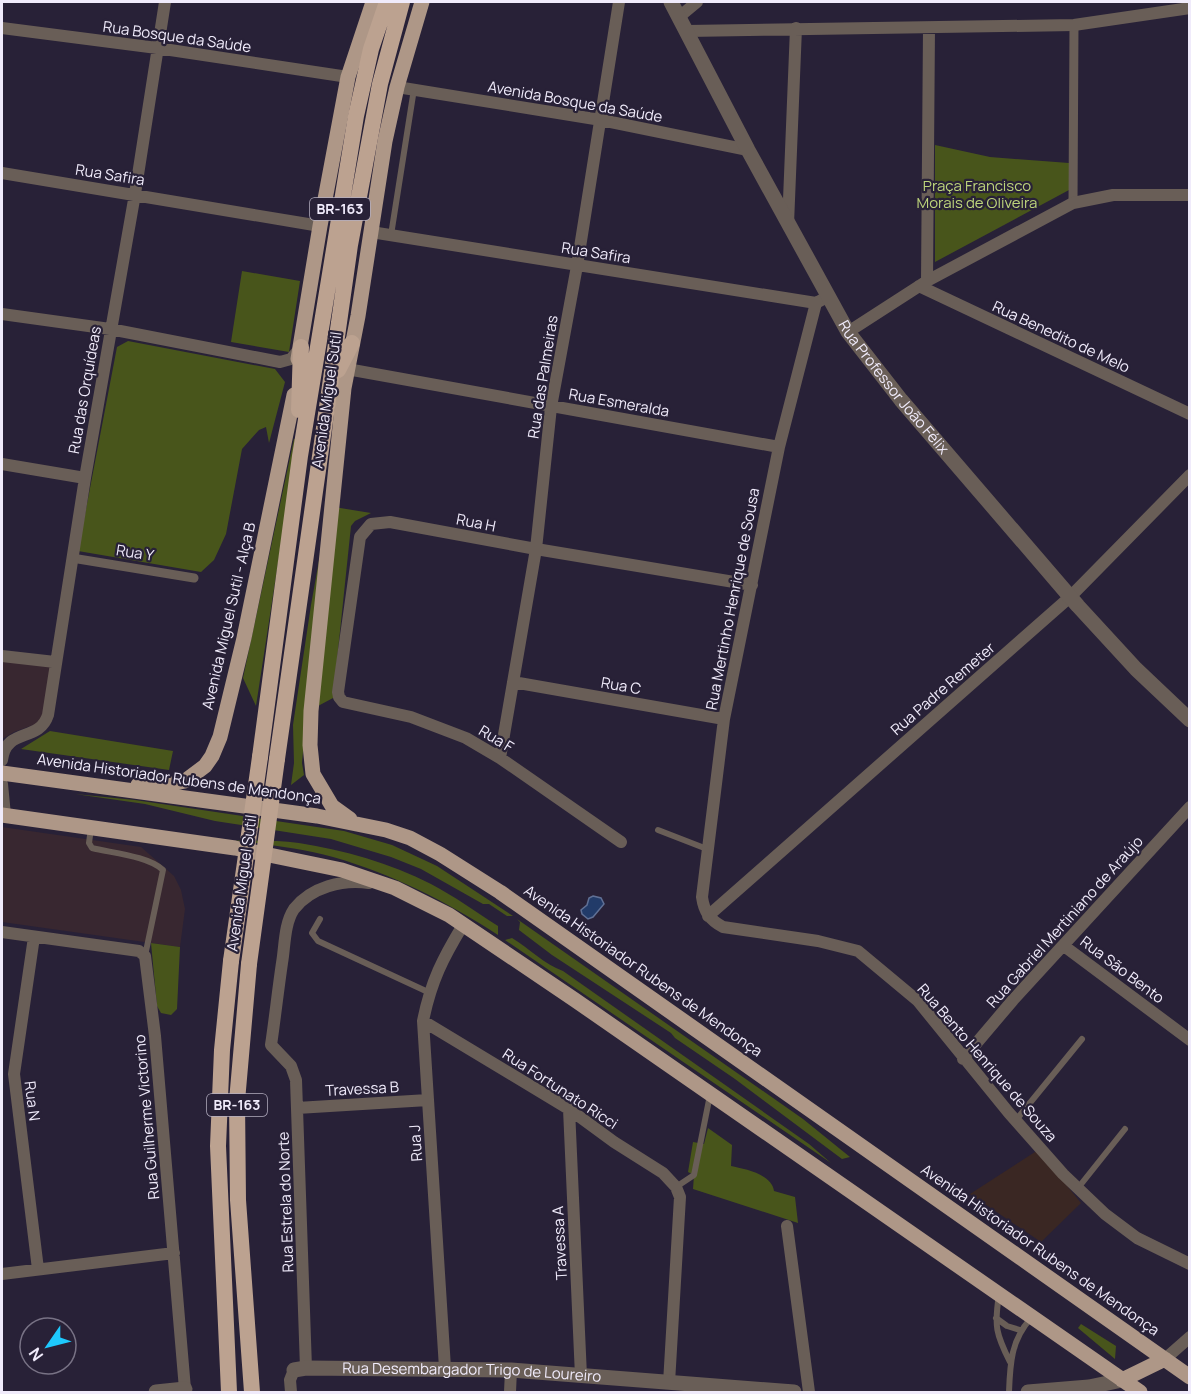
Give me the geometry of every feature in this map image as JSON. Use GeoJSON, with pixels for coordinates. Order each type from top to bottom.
{"type":"FeatureCollection","features":[{"type":"Feature","properties":{"kind":"highway","name":"BR-163"},"geometry":{"type":"LineString","coordinates":[[300,456],[356,116],[371,49],[387,2]]}},
{"type":"Feature","properties":{"kind":"highway","name":"BR-163"},"geometry":{"type":"LineString","coordinates":[[332,381],[352,234],[380,84],[402,2]]}},
{"type":"Feature","properties":{"kind":"highway"},"geometry":{"type":"LineString","coordinates":[[332,381],[352,343]]}},
{"type":"Feature","properties":{"kind":"highway"},"geometry":{"type":"LineString","coordinates":[[300,456],[298,429],[301,347]]}},
{"type":"Feature","properties":{"kind":"highway","name":"Avenida Miguel Sutil"},"geometry":{"type":"LineString","coordinates":[[252,1392],[238,1200],[237,1101],[241,1036],[277,759],[332,381]]}},
{"type":"Feature","properties":{"kind":"highway","name":"Avenida Miguel Sutil"},"geometry":{"type":"LineString","coordinates":[[229,1392],[218,1146],[222,1050],[231,961],[300,456]]}},
{"type":"Feature","properties":{"kind":"main road"},"geometry":{"type":"LineString","coordinates":[[301,347],[320,226],[348,77],[373,2]]}},
{"type":"Feature","properties":{"kind":"main road","name":"Avenida Miguel Sutil"},"geometry":{"type":"LineString","coordinates":[[361,824],[344,816],[332,806],[316,783],[310,745],[311,711],[347,369],[358,316],[385,141],[397,87],[422,2]]}},
{"type":"Feature","properties":{"kind":"main road","name":"Avenida Miguel Sutil - Alça B"},"geometry":{"type":"LineString","coordinates":[[86,784],[185,782],[205,766],[212,756],[220,737],[244,638],[292,410],[301,347]]}},
{"type":"Feature","properties":{"kind":"main road","name":"Avenida Historiador Rubens de Mendonça"},"geometry":{"type":"LineString","coordinates":[[2,774],[317,816],[361,824],[410,838],[500,892],[1190,1377]]}},
{"type":"Feature","properties":{"kind":"main road"},"geometry":{"type":"LineString","coordinates":[[3,815],[235,848],[342,870],[395,888],[449,915],[1140,1392]]}},
{"type":"Feature","properties":{"kind":"main road"},"geometry":{"type":"LineString","coordinates":[[1122,1380],[1165,1359]]}},
{"type":"Feature","properties":{"kind":"street","name":"Rua das Orquídeas"},"geometry":{"type":"LineString","coordinates":[[2,760],[8,742],[40,728],[46,720],[165,2]]}},
{"type":"Feature","properties":{"kind":"street","name":"Rua das Palmeiras"},"geometry":{"type":"LineString","coordinates":[[500,758],[536,549],[551,407],[577,266],[619,2]]}},
{"type":"Feature","properties":{"kind":"street","name":"Rua Professor João Félix"},"geometry":{"type":"LineString","coordinates":[[671,2],[788,226],[821,300],[901,400],[1070,597],[1136,669],[1190,720]]}},
{"type":"Feature","properties":{"kind":"street"},"geometry":{"type":"LineString","coordinates":[[683,24],[697,2]]}},
{"type":"Feature","properties":{"kind":"street"},"geometry":{"type":"LineString","coordinates":[[683,24],[796,28],[1074,25],[1190,8]]}},
{"type":"Feature","properties":{"kind":"street"},"geometry":{"type":"LineString","coordinates":[[1073,203],[1074,25]]}},
{"type":"Feature","properties":{"kind":"street","name":"Rua Bosque da Saúde"},"geometry":{"type":"LineString","coordinates":[[2,28],[157,48],[348,77]]}},
{"type":"Feature","properties":{"kind":"street"},"geometry":{"type":"LineString","coordinates":[[788,226],[796,28]]}},
{"type":"Feature","properties":{"kind":"street"},"geometry":{"type":"LineString","coordinates":[[923,284],[929,28]]}},
{"type":"Feature","properties":{"kind":"street","name":"Avenida Bosque da Saúde"},"geometry":{"type":"LineString","coordinates":[[397,87],[600,120],[748,150]]}},
{"type":"Feature","properties":{"kind":"street","name":"Rua Safira"},"geometry":{"type":"LineString","coordinates":[[2,173],[320,226]]}},
{"type":"Feature","properties":{"kind":"street"},"geometry":{"type":"LineString","coordinates":[[848,332],[923,284],[1073,203],[1113,195],[1190,195]]}},
{"type":"Feature","properties":{"kind":"street","name":"Rua Safira"},"geometry":{"type":"LineString","coordinates":[[371,232],[577,266],[821,300]]}},
{"type":"Feature","properties":{"kind":"street","name":"Rua Benedito de Melo"},"geometry":{"type":"LineString","coordinates":[[923,284],[1189,412]]}},
{"type":"Feature","properties":{"kind":"street","name":"Rua Mertinho Henrique de Sousa"},"geometry":{"type":"LineString","coordinates":[[708,916],[703,907],[702,897],[724,719],[779,447],[821,300]]}},
{"type":"Feature","properties":{"kind":"street"},"geometry":{"type":"LineString","coordinates":[[2,314],[110,329],[280,362],[291,359],[301,347]]}},
{"type":"Feature","properties":{"kind":"street","name":"Rua Esmeralda"},"geometry":{"type":"LineString","coordinates":[[347,369],[779,447]]}},
{"type":"Feature","properties":{"kind":"street"},"geometry":{"type":"LineString","coordinates":[[2,464],[85,478]]}},
{"type":"Feature","properties":{"kind":"street","name":"Rua Padre Remeter"},"geometry":{"type":"LineString","coordinates":[[708,916],[1070,597],[1190,475]]}},
{"type":"Feature","properties":{"kind":"street","name":"Rua H"},"geometry":{"type":"LineString","coordinates":[[339,697],[358,544],[363,531],[371,524],[390,522],[752,585]]}},
{"type":"Feature","properties":{"kind":"street","name":"Rua Y"},"geometry":{"type":"LineString","coordinates":[[72,558],[194,578]]}},
{"type":"Feature","properties":{"kind":"street"},"geometry":{"type":"LineString","coordinates":[[2,656],[55,662]]}},
{"type":"Feature","properties":{"kind":"street","name":"Rua C"},"geometry":{"type":"LineString","coordinates":[[513,682],[724,719]]}},
{"type":"Feature","properties":{"kind":"street","name":"Rua F"},"geometry":{"type":"LineString","coordinates":[[339,697],[350,705],[422,721],[466,738],[500,758],[621,842]]}},
{"type":"Feature","properties":{"kind":"street"},"geometry":{"type":"LineString","coordinates":[[2,784],[3,815]]}},
{"type":"Feature","properties":{"kind":"street","name":"Rua Gabriel Mertiniano de Araújo"},"geometry":{"type":"LineString","coordinates":[[963,1059],[1013,1000],[1190,807]]}},
{"type":"Feature","properties":{"kind":"street","name":"Rua Estrela do Norte"},"geometry":{"type":"LineString","coordinates":[[291,1392],[291,1374],[300,1369],[297,1108],[294,1072],[287,1060],[271,1045],[287,932],[293,911],[304,900],[336,884],[362,882],[395,888]]}},
{"type":"Feature","properties":{"kind":"street","name":"Rua Bento Henrique de Souza"},"geometry":{"type":"LineString","coordinates":[[708,916],[714,923],[723,927],[818,940],[858,951],[918,1001],[963,1059],[1016,1120],[1105,1214],[1137,1238],[1190,1264]]}},
{"type":"Feature","properties":{"kind":"street","name":"Rua J"},"geometry":{"type":"LineString","coordinates":[[445,1368],[423,1020],[429,992],[444,958],[464,924]]}},
{"type":"Feature","properties":{"kind":"street"},"geometry":{"type":"LineString","coordinates":[[2,932],[139,951],[146,956]]}},
{"type":"Feature","properties":{"kind":"street","name":"Rua N"},"geometry":{"type":"LineString","coordinates":[[34,937],[8,1074],[38,1269]]}},
{"type":"Feature","properties":{"kind":"street","name":"Rua São Bento"},"geometry":{"type":"LineString","coordinates":[[1064,946],[1190,1040]]}},
{"type":"Feature","properties":{"kind":"street","name":"Rua Guilherme Victorino"},"geometry":{"type":"LineString","coordinates":[[146,956],[155,1036],[185,1391]]}},
{"type":"Feature","properties":{"kind":"street","name":"Rua Fortunato Ricci"},"geometry":{"type":"LineString","coordinates":[[423,1020],[569,1109],[614,1142],[663,1173],[676,1187]]}},
{"type":"Feature","properties":{"kind":"street","name":"Travessa B"},"geometry":{"type":"LineString","coordinates":[[297,1108],[428,1100]]}},
{"type":"Feature","properties":{"kind":"street","name":"Travessa A"},"geometry":{"type":"LineString","coordinates":[[569,1109],[581,1376]]}},
{"type":"Feature","properties":{"kind":"street"},"geometry":{"type":"LineString","coordinates":[[658,1386],[679,1214],[680,1197],[676,1187]]}},
{"type":"Feature","properties":{"kind":"street"},"geometry":{"type":"LineString","coordinates":[[787,1226],[809,1392]]}},
{"type":"Feature","properties":{"kind":"street"},"geometry":{"type":"LineString","coordinates":[[2,1274],[174,1253]]}},
{"type":"Feature","properties":{"kind":"street"},"geometry":{"type":"LineString","coordinates":[[1165,1359],[1190,1337]]}},
{"type":"Feature","properties":{"kind":"street"},"geometry":{"type":"LineString","coordinates":[[1089,1388],[1095,1382],[1098,1373],[1091,1359]]}},
{"type":"Feature","properties":{"kind":"street","name":"Rua Desembargador Trigo de Loureiro"},"geometry":{"type":"LineString","coordinates":[[300,1369],[511,1370],[658,1386],[794,1392]]}},
{"type":"Feature","properties":{"kind":"street"},"geometry":{"type":"LineString","coordinates":[[510,1392],[511,1370]]}},
{"type":"Feature","properties":{"kind":"street"},"geometry":{"type":"LineString","coordinates":[[1028,1392],[1056,1392],[1089,1388],[1122,1380]]}},
{"type":"Feature","properties":{"kind":"street"},"geometry":{"type":"LineString","coordinates":[[156,1392],[185,1391]]}},
{"type":"Feature","properties":{"kind":"lane"},"geometry":{"type":"LineString","coordinates":[[391,236],[414,89]]}},
{"type":"Feature","properties":{"kind":"lane"},"geometry":{"type":"LineString","coordinates":[[91,827],[89,843],[92,848],[125,855],[157,865],[163,870],[146,956]]}},
{"type":"Feature","properties":{"kind":"lane"},"geometry":{"type":"LineString","coordinates":[[658,830],[708,849]]}},
{"type":"Feature","properties":{"kind":"lane"},"geometry":{"type":"LineString","coordinates":[[320,919],[312,933],[318,941],[429,992]]}},
{"type":"Feature","properties":{"kind":"lane"},"geometry":{"type":"LineString","coordinates":[[1016,1120],[1082,1039]]}},
{"type":"Feature","properties":{"kind":"lane"},"geometry":{"type":"LineString","coordinates":[[676,1187],[694,1175],[711,1094]]}},
{"type":"Feature","properties":{"kind":"lane"},"geometry":{"type":"LineString","coordinates":[[1078,1188],[1125,1129]]}},
{"type":"Feature","properties":{"kind":"lane"},"geometry":{"type":"LineString","coordinates":[[999,1294],[996,1330],[1010,1362]]}},
{"type":"Feature","properties":{"kind":"lane"},"geometry":{"type":"LineString","coordinates":[[1009,1392],[1010,1362],[1020,1329],[1031,1317]]}},
{"type":"Feature","properties":{"kind":"lane"},"geometry":{"type":"LineString","coordinates":[[996,1318],[1013,1329],[1020,1329]]}},
{"type":"Feature","properties":{"kind":"shaded area"},"geometry":{"type":"Polygon","coordinates":[[[2,660],[51,666],[42,719],[2,739],[2,660]]]}},
{"type":"Feature","properties":{"kind":"shaded area"},"geometry":{"type":"Polygon","coordinates":[[[2,827],[141,847],[174,876],[181,890],[185,909],[180,947],[2,922],[2,827]]]}},
{"type":"Feature","properties":{"kind":"shaded area"},"geometry":{"type":"Polygon","coordinates":[[[1038,1150],[1081,1203],[1041,1242],[970,1194],[1038,1150]]]}},
{"type":"Feature","properties":{"kind":"green space","name":"Praça Francisco Morais de Oliveira"},"geometry":{"type":"Polygon","coordinates":[[[935,145],[990,157],[1069,163],[1069,190],[935,262],[935,145]]]}},
{"type":"Feature","properties":{"kind":"green space"},"geometry":{"type":"Polygon","coordinates":[[[242,271],[300,281],[289,352],[231,342],[242,271]]]}},
{"type":"Feature","properties":{"kind":"green space"},"geometry":{"type":"Polygon","coordinates":[[[128,341],[275,369],[285,382],[269,443],[266,427],[259,430],[242,449],[226,534],[214,560],[201,572],[78,551],[117,347],[128,341]]]}},
{"type":"Feature","properties":{"kind":"green space"},"geometry":{"type":"Polygon","coordinates":[[[294,439],[297,439],[256,706],[243,678],[294,439]]]}},
{"type":"Feature","properties":{"kind":"green space"},"geometry":{"type":"Polygon","coordinates":[[[334,507],[371,513],[355,521],[351,526],[333,698],[318,706],[334,507]]]}},
{"type":"Feature","properties":{"kind":"green space"},"geometry":{"type":"Polygon","coordinates":[[[323,538],[302,763],[304,775],[291,785],[294,763],[293,725],[323,538]]]}},
{"type":"Feature","properties":{"kind":"green space"},"geometry":{"type":"Polygon","coordinates":[[[50,731],[173,751],[169,770],[21,749],[50,731]]]}},
{"type":"Feature","properties":{"kind":"green space"},"geometry":{"type":"Polygon","coordinates":[[[75,794],[135,800],[344,831],[392,845],[437,866],[513,916],[507,916],[489,904],[483,904],[421,869],[391,857],[331,839],[215,821],[145,804],[75,794]]]}},
{"type":"Feature","properties":{"kind":"green space"},"geometry":{"type":"Polygon","coordinates":[[[234,840],[299,843],[333,849],[383,864],[415,876],[457,899],[498,926],[498,935],[419,890],[355,864],[309,851],[234,840]]]}},
{"type":"Feature","properties":{"kind":"green space"},"geometry":{"type":"Polygon","coordinates":[[[517,919],[803,1119],[850,1157],[842,1159],[671,1033],[552,955],[519,930],[520,922],[517,919]]]}},
{"type":"Feature","properties":{"kind":"green space"},"geometry":{"type":"Polygon","coordinates":[[[512,938],[563,971],[809,1144],[831,1163],[505,940],[512,938]]]}},
{"type":"Feature","properties":{"kind":"green space"},"geometry":{"type":"Polygon","coordinates":[[[151,943],[180,947],[177,1009],[171,1015],[161,1013],[157,1006],[151,943]]]}},
{"type":"Feature","properties":{"kind":"green space"},"geometry":{"type":"Polygon","coordinates":[[[708,1128],[732,1145],[731,1166],[757,1173],[768,1180],[774,1191],[795,1197],[798,1223],[693,1189],[694,1175],[688,1172],[693,1142],[704,1144],[708,1128]]]}},
{"type":"Feature","properties":{"kind":"green space"},"geometry":{"type":"Polygon","coordinates":[[[1081,1324],[1116,1346],[1115,1359],[1078,1328],[1081,1324]]]}},
{"type":"Feature","properties":{"kind":"water"},"geometry":{"type":"Polygon","coordinates":[[[593,896],[601,898],[604,904],[593,917],[588,919],[581,910],[593,896]]]}}]}
